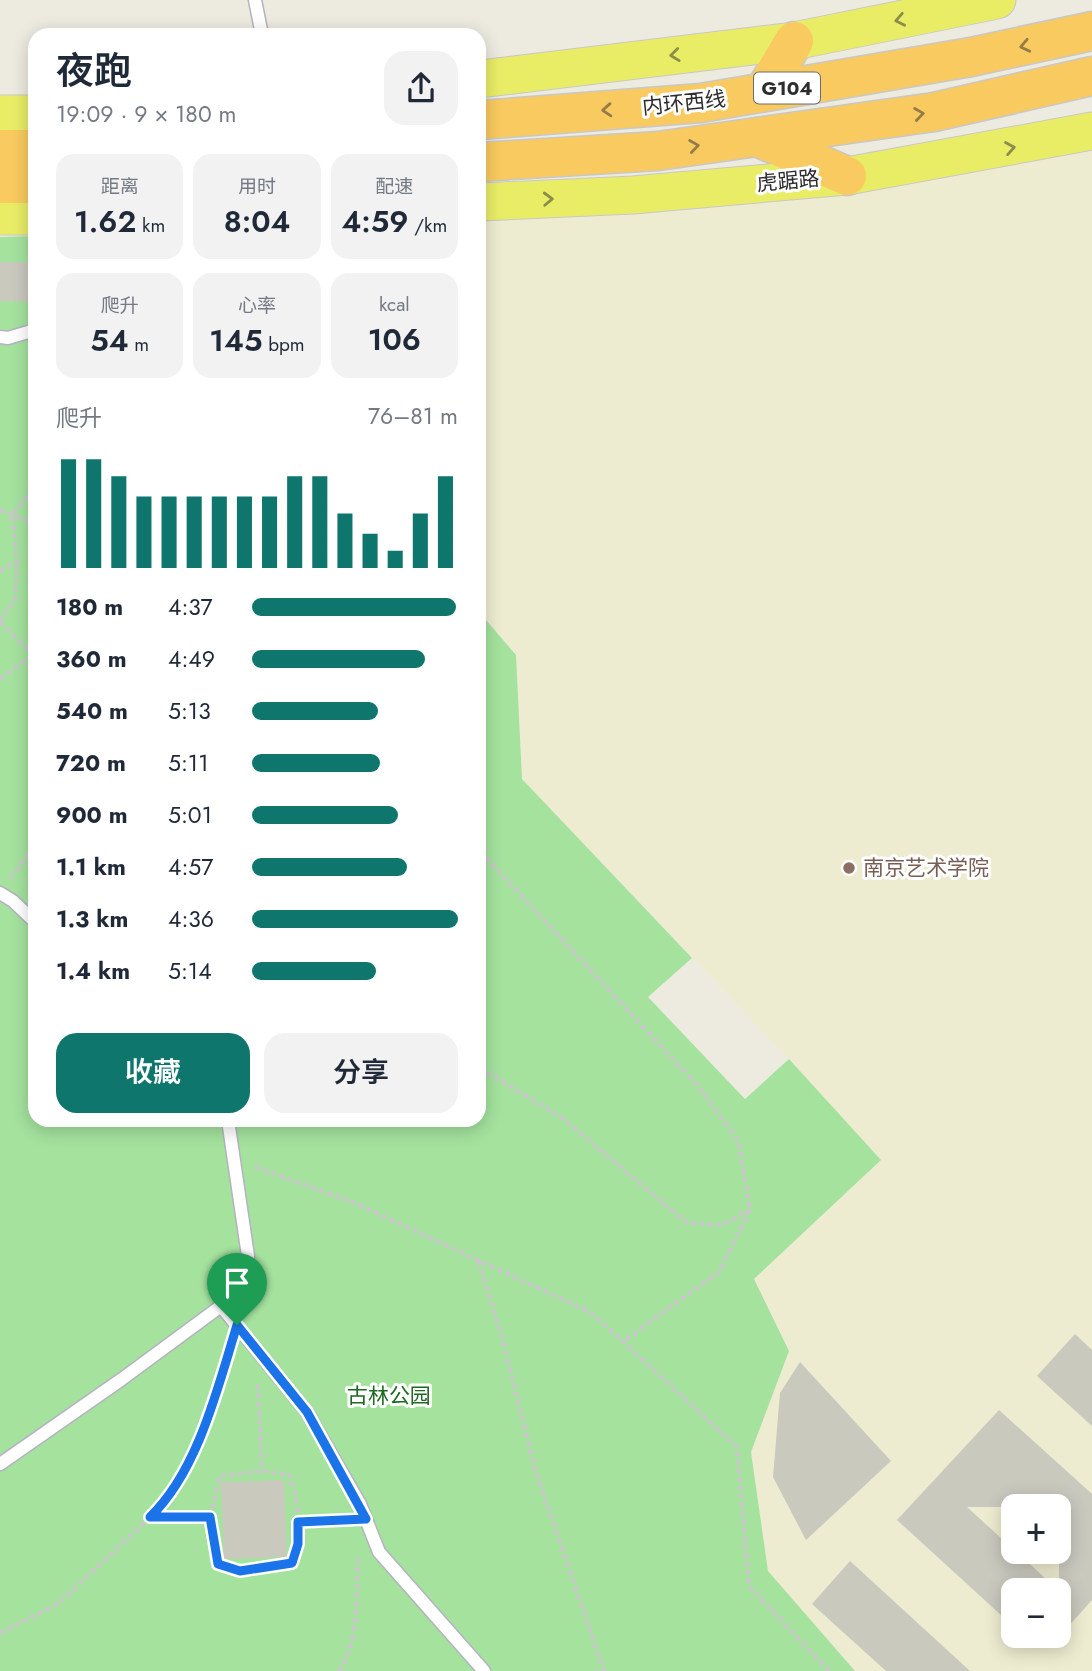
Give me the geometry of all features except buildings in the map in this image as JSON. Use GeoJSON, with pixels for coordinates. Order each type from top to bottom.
{"type":"FeatureCollection","features":[{"type":"Feature","properties":{"kind":"highway","name":"内环西线"},"geometry":{"type":"LineString","coordinates":[[486,120],[701,103],[971,57],[1092,31]]}},
{"type":"Feature","properties":{"kind":"highway"},"geometry":{"type":"LineString","coordinates":[[764,92],[794,41]]}},
{"type":"Feature","properties":{"kind":"highway","name":"内环西线"},"geometry":{"type":"LineString","coordinates":[[486,162],[658,151],[934,112],[1092,76]]}},
{"type":"Feature","properties":{"kind":"highway"},"geometry":{"type":"LineString","coordinates":[[757,137],[847,176]]}},
{"type":"Feature","properties":{"kind":"highway"},"geometry":{"type":"LineString","coordinates":[[0,149],[28,149]]}},
{"type":"Feature","properties":{"kind":"highway"},"geometry":{"type":"LineString","coordinates":[[0,184],[28,184]]}},
{"type":"Feature","properties":{"kind":"main road"},"geometry":{"type":"LineString","coordinates":[[486,78],[794,41],[997,0]]}},
{"type":"Feature","properties":{"kind":"main road"},"geometry":{"type":"LineString","coordinates":[[0,114],[28,114]]}},
{"type":"Feature","properties":{"kind":"main road","name":"虎踞路"},"geometry":{"type":"LineString","coordinates":[[486,202],[633,195],[847,176],[1092,131]]}},
{"type":"Feature","properties":{"kind":"main road"},"geometry":{"type":"LineString","coordinates":[[0,216],[28,216]]}},
{"type":"Feature","properties":{"kind":"lane"},"geometry":{"type":"LineString","coordinates":[[255,0],[261,28]]}},
{"type":"Feature","properties":{"kind":"lane"},"geometry":{"type":"LineString","coordinates":[[0,337],[8,338],[28,332]]}},
{"type":"Feature","properties":{"kind":"lane"},"geometry":{"type":"LineString","coordinates":[[3,888],[28,915]]}},
{"type":"Feature","properties":{"kind":"lane"},"geometry":{"type":"LineString","coordinates":[[0,1464],[221,1306],[241,1280],[248,1256],[229,1127]]}},
{"type":"Feature","properties":{"kind":"lane"},"geometry":{"type":"LineString","coordinates":[[221,1306],[307,1412],[379,1552],[485,1671]]}},
{"type":"Feature","properties":{"kind":"path"},"geometry":{"type":"LineString","coordinates":[[28,495],[12,515],[17,561],[15,599],[0,622],[28,648]]}},
{"type":"Feature","properties":{"kind":"path"},"geometry":{"type":"LineString","coordinates":[[0,510],[28,521]]}},
{"type":"Feature","properties":{"kind":"path"},"geometry":{"type":"LineString","coordinates":[[0,571],[17,561]]}},
{"type":"Feature","properties":{"kind":"path"},"geometry":{"type":"LineString","coordinates":[[0,679],[28,658]]}},
{"type":"Feature","properties":{"kind":"path"},"geometry":{"type":"LineString","coordinates":[[3,888],[28,855]]}},
{"type":"Feature","properties":{"kind":"path"},"geometry":{"type":"LineString","coordinates":[[486,857],[705,1096],[738,1140],[750,1209],[719,1272],[623,1342]]}},
{"type":"Feature","properties":{"kind":"path"},"geometry":{"type":"LineString","coordinates":[[486,1072],[561,1117],[687,1223],[723,1225],[750,1209]]}},
{"type":"Feature","properties":{"kind":"path"},"geometry":{"type":"LineString","coordinates":[[234,1160],[355,1203],[592,1313],[737,1447],[749,1586],[830,1671]]}},
{"type":"Feature","properties":{"kind":"path"},"geometry":{"type":"LineString","coordinates":[[478,1260],[500,1330],[535,1469],[604,1671]]}},
{"type":"Feature","properties":{"kind":"path"},"geometry":{"type":"LineString","coordinates":[[0,1633],[59,1603],[166,1502],[206,1426],[237,1325]]}},
{"type":"Feature","properties":{"kind":"path"},"geometry":{"type":"LineString","coordinates":[[257,1349],[262,1471]]}},
{"type":"Feature","properties":{"kind":"path"},"geometry":{"type":"LineString","coordinates":[[262,1471],[289,1475],[299,1503],[298,1544],[292,1563],[240,1571],[218,1564],[210,1517],[220,1476],[262,1471]]}},
{"type":"Feature","properties":{"kind":"path"},"geometry":{"type":"LineString","coordinates":[[150,1517],[210,1517]]}},
{"type":"Feature","properties":{"kind":"path"},"geometry":{"type":"LineString","coordinates":[[298,1522],[363,1519],[356,1609],[349,1656],[339,1671]]}},
{"type":"Feature","properties":{"kind":"shaded area","name":"南京艺术学院"},"geometry":{"type":"Polygon","coordinates":[[[1092,147],[1092,1671],[854,1671],[768,1572],[751,1452],[789,1351],[754,1279],[881,1160],[789,1059],[522,779],[516,655],[486,620],[486,220],[692,211],[1092,147]]]}},
{"type":"Feature","properties":{"kind":"green space","name":"古林公园"},"geometry":{"type":"Polygon","coordinates":[[[28,236],[28,1127],[486,1127],[486,620],[516,655],[522,779],[692,958],[648,997],[745,1099],[789,1059],[881,1160],[754,1279],[789,1351],[751,1452],[768,1571],[855,1671],[0,1671],[0,237],[28,236]]]}},
{"type":"Feature","properties":{"kind":"place","name":"南京艺术学院"},"geometry":{"type":"Point","coordinates":[849,868]}},
{"type":"Feature","properties":{"kind":"route"},"geometry":{"type":"LineString","coordinates":[[237,1325],[307,1412],[366,1519],[298,1522],[298,1544],[292,1563],[240,1571],[218,1564],[210,1517],[150,1517],[166,1502],[206,1426],[237,1325]]}}]}
